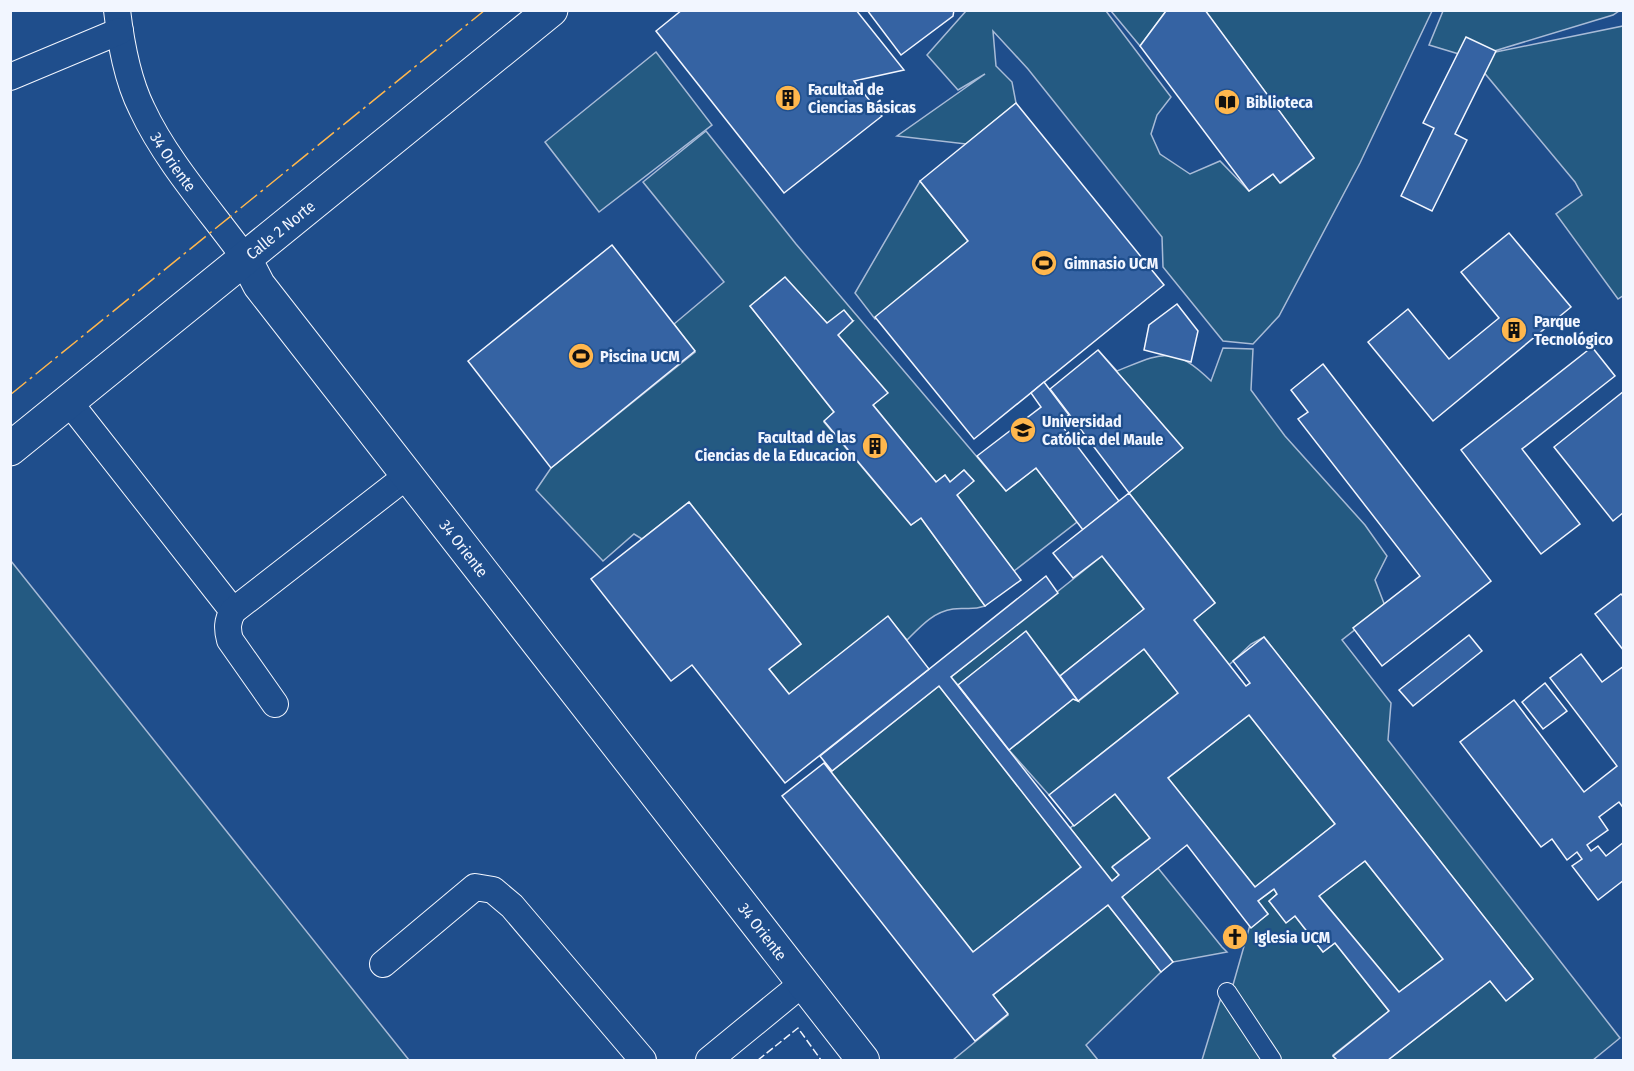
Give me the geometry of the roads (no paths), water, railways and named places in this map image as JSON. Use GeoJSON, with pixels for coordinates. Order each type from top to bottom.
{"type":"FeatureCollection","features":[{"type":"Feature","properties":{"kind":"main road","name":"Calle 2 Norte"},"geometry":{"type":"LineString","coordinates":[[10,449],[551,10]]}},
{"type":"Feature","properties":{"kind":"street","name":"34 Oriente"},"geometry":{"type":"LineString","coordinates":[[118,21],[133,86],[152,129],[245,258],[260,285],[863,1060]]}},
{"type":"Feature","properties":{"kind":"street"},"geometry":{"type":"LineString","coordinates":[[10,77],[118,21]]}},
{"type":"Feature","properties":{"kind":"street"},"geometry":{"type":"LineString","coordinates":[[69,402],[233,611]]}},
{"type":"Feature","properties":{"kind":"street"},"geometry":{"type":"LineString","coordinates":[[275,704],[230,640],[228,624],[233,611],[408,475]]}},
{"type":"Feature","properties":{"kind":"street"},"geometry":{"type":"LineString","coordinates":[[383,964],[475,887],[493,891],[512,906],[643,1060]]}},
{"type":"Feature","properties":{"kind":"street"},"geometry":{"type":"LineString","coordinates":[[709,1060],[803,983]]}},
{"type":"Feature","properties":{"kind":"street"},"geometry":{"type":"LineString","coordinates":[[1227,992],[1272,1060]]}},
{"type":"Feature","properties":{"kind":"place","name":"Facultad de Ciencias Básicas"},"geometry":{"type":"Point","coordinates":[788,98]}},
{"type":"Feature","properties":{"kind":"place","name":"Biblioteca"},"geometry":{"type":"Point","coordinates":[1227,102]}},
{"type":"Feature","properties":{"kind":"place","name":"Gimnasio UCM"},"geometry":{"type":"Point","coordinates":[1044,263]}},
{"type":"Feature","properties":{"kind":"place","name":"Parque Tecnológico"},"geometry":{"type":"Point","coordinates":[1514,330]}},
{"type":"Feature","properties":{"kind":"place","name":"Piscina UCM"},"geometry":{"type":"Point","coordinates":[581,356]}},
{"type":"Feature","properties":{"kind":"place","name":"Universidad Católica del Maule"},"geometry":{"type":"Point","coordinates":[1023,430]}},
{"type":"Feature","properties":{"kind":"place","name":"Facultad de las Ciencias de la Educacion"},"geometry":{"type":"Point","coordinates":[875,446]}},
{"type":"Feature","properties":{"kind":"place","name":"Iglesia UCM"},"geometry":{"type":"Point","coordinates":[1235,937]}}]}
